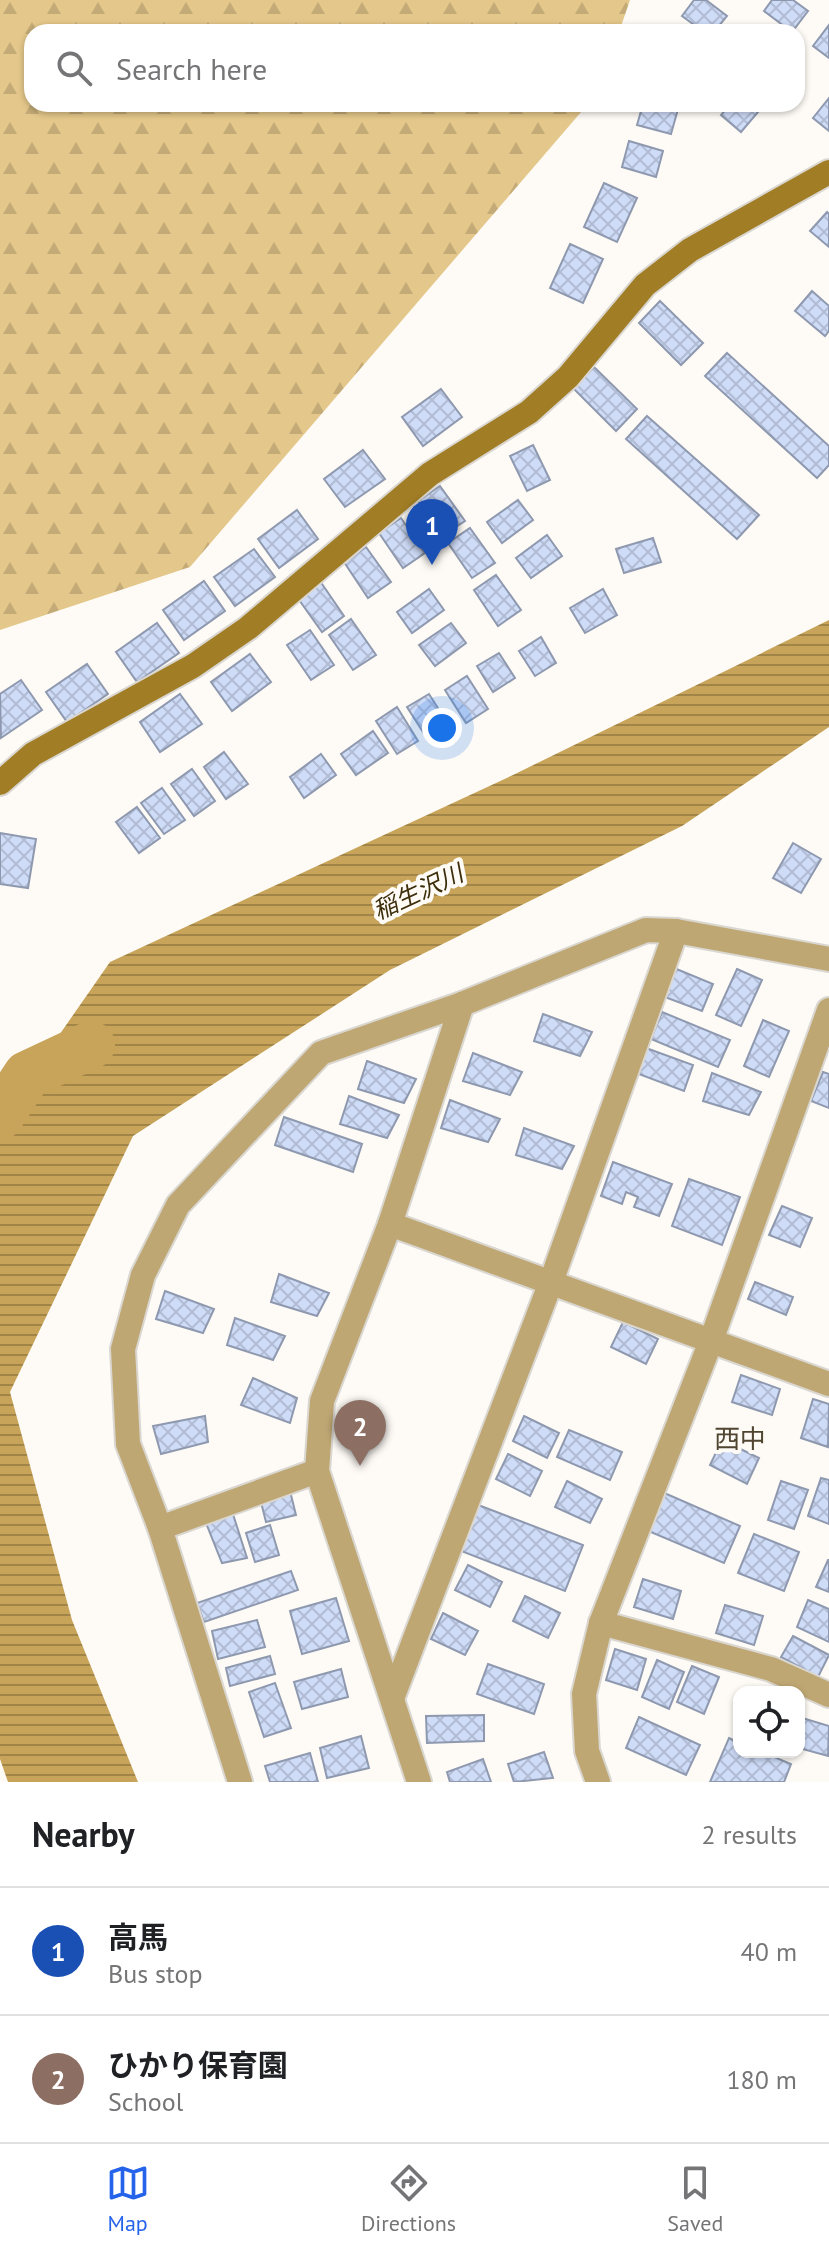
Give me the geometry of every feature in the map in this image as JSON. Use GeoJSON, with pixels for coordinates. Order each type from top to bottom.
{"type":"FeatureCollection","features":[{"type":"Feature","properties":{"kind":"street"},"geometry":{"type":"LineString","coordinates":[[0,783],[33,754],[193,666],[248,628],[430,474],[529,412],[568,377],[645,285],[690,250],[829,172]]}},
{"type":"Feature","properties":{"kind":"street"},"geometry":{"type":"LineString","coordinates":[[240,1782],[160,1528],[128,1444],[123,1349],[143,1275],[178,1205],[321,1053],[462,1004],[646,930],[676,931],[829,959]]}},
{"type":"Feature","properties":{"kind":"street"},"geometry":{"type":"LineString","coordinates":[[393,1696],[551,1282],[676,931]]}},
{"type":"Feature","properties":{"kind":"street"},"geometry":{"type":"LineString","coordinates":[[419,1782],[317,1471],[322,1401],[390,1224],[462,1004]]}},
{"type":"Feature","properties":{"kind":"street"},"geometry":{"type":"LineString","coordinates":[[598,1782],[587,1751],[584,1694],[601,1623],[711,1341],[829,1010]]}},
{"type":"Feature","properties":{"kind":"street"},"geometry":{"type":"LineString","coordinates":[[390,1224],[829,1384]]}},
{"type":"Feature","properties":{"kind":"street"},"geometry":{"type":"LineString","coordinates":[[160,1528],[317,1471]]}},
{"type":"Feature","properties":{"kind":"street"},"geometry":{"type":"LineString","coordinates":[[601,1623],[771,1669],[829,1694]]}},
{"type":"Feature","properties":{"kind":"green space"},"geometry":{"type":"Polygon","coordinates":[[[0,0],[630,0],[622,24],[24,24],[24,112],[581,112],[190,567],[0,630],[0,0]]]}},
{"type":"Feature","properties":{"kind":"water"},"geometry":{"type":"Polygon","coordinates":[[[829,620],[829,727],[682,826],[390,970],[133,1136],[10,1392],[72,1620],[138,1782],[8,1782],[0,1759],[0,1120],[110,962],[513,775],[829,620]]]}},
{"type":"Feature","properties":{"kind":"building"},"geometry":{"type":"Polygon","coordinates":[[[694,0],[706,0],[727,16],[720,24],[693,24],[682,16],[694,0]]]}},
{"type":"Feature","properties":{"kind":"building"},"geometry":{"type":"Polygon","coordinates":[[[772,0],[793,0],[808,11],[798,24],[781,24],[764,11],[772,0]]]}},
{"type":"Feature","properties":{"kind":"building"},"geometry":{"type":"Polygon","coordinates":[[[829,25],[829,58],[813,46],[829,25]]]}},
{"type":"Feature","properties":{"kind":"building"},"geometry":{"type":"Polygon","coordinates":[[[829,98],[829,131],[813,118],[829,98]]]}},
{"type":"Feature","properties":{"kind":"building"},"geometry":{"type":"Polygon","coordinates":[[[641,112],[677,112],[671,134],[637,125],[641,112]]]}},
{"type":"Feature","properties":{"kind":"building"},"geometry":{"type":"Polygon","coordinates":[[[723,112],[758,112],[741,132],[721,115],[723,112]]]}},
{"type":"Feature","properties":{"kind":"building"},"geometry":{"type":"Polygon","coordinates":[[[629,141],[663,151],[656,177],[622,167],[629,141]]]}},
{"type":"Feature","properties":{"kind":"building"},"geometry":{"type":"Polygon","coordinates":[[[604,183],[637,198],[617,242],[584,227],[604,183]]]}},
{"type":"Feature","properties":{"kind":"building"},"geometry":{"type":"Polygon","coordinates":[[[827,212],[829,214],[829,247],[810,231],[827,212]]]}},
{"type":"Feature","properties":{"kind":"building"},"geometry":{"type":"Polygon","coordinates":[[[570,244],[603,259],[583,303],[550,288],[570,244]]]}},
{"type":"Feature","properties":{"kind":"building"},"geometry":{"type":"Polygon","coordinates":[[[812,291],[829,306],[829,331],[825,336],[795,311],[812,291]]]}},
{"type":"Feature","properties":{"kind":"building"},"geometry":{"type":"Polygon","coordinates":[[[660,301],[703,343],[681,365],[639,323],[660,301]]]}},
{"type":"Feature","properties":{"kind":"building"},"geometry":{"type":"Polygon","coordinates":[[[727,353],[829,446],[829,465],[817,478],[705,376],[727,353]]]}},
{"type":"Feature","properties":{"kind":"building"},"geometry":{"type":"Polygon","coordinates":[[[594,367],[637,409],[616,431],[573,388],[594,367]]]}},
{"type":"Feature","properties":{"kind":"building"},"geometry":{"type":"Polygon","coordinates":[[[441,389],[462,417],[423,446],[402,417],[441,389]]]}},
{"type":"Feature","properties":{"kind":"building"},"geometry":{"type":"Polygon","coordinates":[[[647,416],[759,515],[737,539],[626,439],[647,416]]]}},
{"type":"Feature","properties":{"kind":"building"},"geometry":{"type":"Polygon","coordinates":[[[533,445],[550,480],[527,491],[510,456],[533,445]]]}},
{"type":"Feature","properties":{"kind":"building"},"geometry":{"type":"Polygon","coordinates":[[[363,450],[385,479],[345,507],[324,479],[363,450]]]}},
{"type":"Feature","properties":{"kind":"building"},"geometry":{"type":"Polygon","coordinates":[[[440,486],[465,521],[442,536],[418,501],[440,486]]]}},
{"type":"Feature","properties":{"kind":"building"},"geometry":{"type":"Polygon","coordinates":[[[518,500],[533,520],[502,543],[487,522],[518,500]]]}},
{"type":"Feature","properties":{"kind":"building"},"geometry":{"type":"Polygon","coordinates":[[[297,510],[318,539],[279,568],[258,539],[297,510]]]}},
{"type":"Feature","properties":{"kind":"building"},"geometry":{"type":"Polygon","coordinates":[[[401,518],[425,553],[403,568],[379,533],[401,518]]]}},
{"type":"Feature","properties":{"kind":"building"},"geometry":{"type":"Polygon","coordinates":[[[470,528],[495,563],[472,578],[448,543],[470,528]]]}},
{"type":"Feature","properties":{"kind":"building"},"geometry":{"type":"Polygon","coordinates":[[[547,535],[562,556],[531,578],[516,558],[547,535]]]}},
{"type":"Feature","properties":{"kind":"building"},"geometry":{"type":"Polygon","coordinates":[[[653,538],[661,562],[624,573],[616,549],[653,538]]]}},
{"type":"Feature","properties":{"kind":"building"},"geometry":{"type":"Polygon","coordinates":[[[366,547],[391,582],[368,598],[344,562],[366,547]]]}},
{"type":"Feature","properties":{"kind":"building"},"geometry":{"type":"Polygon","coordinates":[[[254,549],[275,577],[235,606],[214,577],[254,549]]]}},
{"type":"Feature","properties":{"kind":"building"},"geometry":{"type":"Polygon","coordinates":[[[496,575],[521,610],[498,626],[474,590],[496,575]]]}},
{"type":"Feature","properties":{"kind":"building"},"geometry":{"type":"Polygon","coordinates":[[[204,581],[225,611],[184,640],[163,610],[204,581]]]}},
{"type":"Feature","properties":{"kind":"building"},"geometry":{"type":"Polygon","coordinates":[[[320,581],[344,616],[322,632],[297,597],[320,581]]]}},
{"type":"Feature","properties":{"kind":"building"},"geometry":{"type":"Polygon","coordinates":[[[429,589],[444,610],[412,633],[397,612],[429,589]]]}},
{"type":"Feature","properties":{"kind":"building"},"geometry":{"type":"Polygon","coordinates":[[[603,589],[617,615],[585,633],[570,608],[603,589]]]}},
{"type":"Feature","properties":{"kind":"building"},"geometry":{"type":"Polygon","coordinates":[[[351,619],[376,655],[353,670],[329,635],[351,619]]]}},
{"type":"Feature","properties":{"kind":"building"},"geometry":{"type":"Polygon","coordinates":[[[157,623],[179,653],[137,682],[116,652],[157,623]]]}},
{"type":"Feature","properties":{"kind":"building"},"geometry":{"type":"Polygon","coordinates":[[[451,623],[466,643],[435,666],[419,645],[451,623]]]}},
{"type":"Feature","properties":{"kind":"building"},"geometry":{"type":"Polygon","coordinates":[[[310,630],[334,665],[311,680],[287,645],[310,630]]]}},
{"type":"Feature","properties":{"kind":"building"},"geometry":{"type":"Polygon","coordinates":[[[541,637],[556,663],[535,676],[519,651],[541,637]]]}},
{"type":"Feature","properties":{"kind":"building"},"geometry":{"type":"Polygon","coordinates":[[[499,653],[515,678],[493,692],[477,666],[499,653]]]}},
{"type":"Feature","properties":{"kind":"building"},"geometry":{"type":"Polygon","coordinates":[[[250,654],[271,682],[232,711],[211,682],[250,654]]]}},
{"type":"Feature","properties":{"kind":"building"},"geometry":{"type":"Polygon","coordinates":[[[87,664],[108,694],[67,722],[46,692],[87,664]]]}},
{"type":"Feature","properties":{"kind":"building"},"geometry":{"type":"Polygon","coordinates":[[[467,676],[488,709],[466,723],[445,690],[467,676]]]}},
{"type":"Feature","properties":{"kind":"building"},"geometry":{"type":"Polygon","coordinates":[[[21,680],[42,710],[1,738],[0,694],[21,680]]]}},
{"type":"Feature","properties":{"kind":"building"},"geometry":{"type":"Polygon","coordinates":[[[180,694],[202,724],[160,752],[140,722],[180,694]]]}},
{"type":"Feature","properties":{"kind":"building"},"geometry":{"type":"Polygon","coordinates":[[[429,694],[450,727],[428,740],[407,707],[429,694]]]}},
{"type":"Feature","properties":{"kind":"building"},"geometry":{"type":"Polygon","coordinates":[[[397,707],[418,741],[397,754],[376,721],[397,707]]]}},
{"type":"Feature","properties":{"kind":"building"},"geometry":{"type":"Polygon","coordinates":[[[373,731],[388,753],[356,775],[341,754],[373,731]]]}},
{"type":"Feature","properties":{"kind":"building"},"geometry":{"type":"Polygon","coordinates":[[[224,752],[248,784],[226,799],[204,767],[224,752]]]}},
{"type":"Feature","properties":{"kind":"building"},"geometry":{"type":"Polygon","coordinates":[[[321,754],[336,775],[304,798],[290,777],[321,754]]]}},
{"type":"Feature","properties":{"kind":"building"},"geometry":{"type":"Polygon","coordinates":[[[192,769],[215,801],[194,816],[171,784],[192,769]]]}},
{"type":"Feature","properties":{"kind":"building"},"geometry":{"type":"Polygon","coordinates":[[[162,788],[185,820],[164,834],[141,803],[162,788]]]}},
{"type":"Feature","properties":{"kind":"building"},"geometry":{"type":"Polygon","coordinates":[[[137,807],[160,838],[139,853],[116,822],[137,807]]]}},
{"type":"Feature","properties":{"kind":"building"},"geometry":{"type":"Polygon","coordinates":[[[0,833],[36,839],[28,888],[0,884],[0,833]]]}},
{"type":"Feature","properties":{"kind":"building"},"geometry":{"type":"Polygon","coordinates":[[[793,843],[821,859],[801,893],[773,878],[793,843]]]}},
{"type":"Feature","properties":{"kind":"building"},"geometry":{"type":"Polygon","coordinates":[[[674,968],[713,984],[702,1011],[662,996],[674,968]]]}},
{"type":"Feature","properties":{"kind":"building"},"geometry":{"type":"Polygon","coordinates":[[[737,969],[762,980],[741,1026],[716,1015],[737,969]]]}},
{"type":"Feature","properties":{"kind":"building"},"geometry":{"type":"Polygon","coordinates":[[[662,1012],[730,1040],[718,1067],[651,1039],[662,1012]]]}},
{"type":"Feature","properties":{"kind":"building"},"geometry":{"type":"Polygon","coordinates":[[[543,1014],[592,1032],[580,1056],[534,1041],[543,1014]]]}},
{"type":"Feature","properties":{"kind":"building"},"geometry":{"type":"Polygon","coordinates":[[[763,1020],[789,1031],[769,1077],[744,1066],[763,1020]]]}},
{"type":"Feature","properties":{"kind":"building"},"geometry":{"type":"Polygon","coordinates":[[[646,1048],[693,1065],[684,1091],[636,1073],[646,1048]]]}},
{"type":"Feature","properties":{"kind":"building"},"geometry":{"type":"Polygon","coordinates":[[[473,1053],[522,1072],[510,1095],[463,1081],[473,1053]]]}},
{"type":"Feature","properties":{"kind":"building"},"geometry":{"type":"Polygon","coordinates":[[[367,1061],[416,1079],[404,1103],[358,1089],[367,1061]]]}},
{"type":"Feature","properties":{"kind":"building"},"geometry":{"type":"Polygon","coordinates":[[[823,1072],[829,1074],[829,1108],[811,1101],[823,1072]]]}},
{"type":"Feature","properties":{"kind":"building"},"geometry":{"type":"Polygon","coordinates":[[[712,1073],[761,1092],[749,1115],[703,1101],[712,1073]]]}},
{"type":"Feature","properties":{"kind":"building"},"geometry":{"type":"Polygon","coordinates":[[[349,1096],[399,1115],[387,1138],[340,1124],[349,1096]]]}},
{"type":"Feature","properties":{"kind":"building"},"geometry":{"type":"Polygon","coordinates":[[[450,1100],[500,1119],[488,1142],[441,1128],[450,1100]]]}},
{"type":"Feature","properties":{"kind":"building"},"geometry":{"type":"Polygon","coordinates":[[[284,1117],[362,1144],[353,1172],[275,1145],[284,1117]]]}},
{"type":"Feature","properties":{"kind":"building"},"geometry":{"type":"Polygon","coordinates":[[[524,1128],[574,1146],[562,1169],[516,1155],[524,1128]]]}},
{"type":"Feature","properties":{"kind":"building"},"geometry":{"type":"Polygon","coordinates":[[[613,1162],[672,1184],[659,1216],[634,1207],[638,1197],[626,1192],[622,1204],[601,1196],[613,1162]]]}},
{"type":"Feature","properties":{"kind":"building"},"geometry":{"type":"Polygon","coordinates":[[[689,1179],[740,1197],[722,1245],[672,1226],[689,1179]]]}},
{"type":"Feature","properties":{"kind":"building"},"geometry":{"type":"Polygon","coordinates":[[[782,1206],[812,1218],[800,1247],[769,1235],[782,1206]]]}},
{"type":"Feature","properties":{"kind":"building"},"geometry":{"type":"Polygon","coordinates":[[[279,1274],[329,1293],[317,1316],[271,1302],[279,1274]]]}},
{"type":"Feature","properties":{"kind":"building"},"geometry":{"type":"Polygon","coordinates":[[[755,1282],[793,1297],[786,1315],[748,1299],[755,1282]]]}},
{"type":"Feature","properties":{"kind":"building"},"geometry":{"type":"Polygon","coordinates":[[[165,1291],[214,1309],[203,1333],[156,1319],[165,1291]]]}},
{"type":"Feature","properties":{"kind":"building"},"geometry":{"type":"Polygon","coordinates":[[[235,1318],[285,1336],[273,1360],[227,1345],[235,1318]]]}},
{"type":"Feature","properties":{"kind":"building"},"geometry":{"type":"Polygon","coordinates":[[[623,1322],[658,1339],[646,1364],[611,1347],[623,1322]]]}},
{"type":"Feature","properties":{"kind":"building"},"geometry":{"type":"Polygon","coordinates":[[[741,1375],[780,1389],[772,1415],[732,1402],[741,1375]]]}},
{"type":"Feature","properties":{"kind":"building"},"geometry":{"type":"Polygon","coordinates":[[[253,1378],[297,1398],[290,1423],[241,1405],[253,1378]]]}},
{"type":"Feature","properties":{"kind":"building"},"geometry":{"type":"Polygon","coordinates":[[[813,1399],[829,1404],[828,1447],[801,1438],[813,1399]]]}},
{"type":"Feature","properties":{"kind":"building"},"geometry":{"type":"Polygon","coordinates":[[[205,1416],[208,1442],[161,1454],[153,1426],[205,1416]]]}},
{"type":"Feature","properties":{"kind":"building"},"geometry":{"type":"Polygon","coordinates":[[[524,1416],[559,1433],[547,1458],[513,1441],[524,1416]]]}},
{"type":"Feature","properties":{"kind":"building"},"geometry":{"type":"Polygon","coordinates":[[[569,1430],[622,1452],[610,1480],[557,1457],[569,1430]]]}},
{"type":"Feature","properties":{"kind":"building"},"geometry":{"type":"Polygon","coordinates":[[[722,1440],[759,1458],[747,1484],[710,1465],[722,1440]]]}},
{"type":"Feature","properties":{"kind":"building"},"geometry":{"type":"Polygon","coordinates":[[[508,1454],[542,1471],[530,1496],[496,1479],[508,1454]]]}},
{"type":"Feature","properties":{"kind":"building"},"geometry":{"type":"Polygon","coordinates":[[[821,1478],[829,1480],[829,1524],[808,1516],[821,1478]]]}},
{"type":"Feature","properties":{"kind":"building"},"geometry":{"type":"Polygon","coordinates":[[[567,1481],[602,1499],[590,1523],[555,1507],[567,1481]]]}},
{"type":"Feature","properties":{"kind":"building"},"geometry":{"type":"Polygon","coordinates":[[[781,1481],[808,1490],[794,1529],[768,1520],[781,1481]]]}},
{"type":"Feature","properties":{"kind":"building"},"geometry":{"type":"Polygon","coordinates":[[[290,1491],[296,1515],[266,1522],[260,1498],[290,1491]]]}},
{"type":"Feature","properties":{"kind":"building"},"geometry":{"type":"Polygon","coordinates":[[[662,1492],[740,1526],[724,1563],[646,1530],[662,1492]]]}},
{"type":"Feature","properties":{"kind":"building"},"geometry":{"type":"Polygon","coordinates":[[[473,1503],[583,1545],[565,1591],[456,1549],[473,1503]]]}},
{"type":"Feature","properties":{"kind":"building"},"geometry":{"type":"Polygon","coordinates":[[[231,1508],[247,1558],[222,1563],[204,1518],[231,1508]]]}},
{"type":"Feature","properties":{"kind":"building"},"geometry":{"type":"Polygon","coordinates":[[[270,1525],[279,1555],[255,1562],[246,1533],[270,1525]]]}},
{"type":"Feature","properties":{"kind":"building"},"geometry":{"type":"Polygon","coordinates":[[[754,1534],[799,1552],[784,1591],[738,1573],[754,1534]]]}},
{"type":"Feature","properties":{"kind":"building"},"geometry":{"type":"Polygon","coordinates":[[[829,1560],[829,1592],[816,1587],[829,1560]]]}},
{"type":"Feature","properties":{"kind":"building"},"geometry":{"type":"Polygon","coordinates":[[[468,1565],[502,1582],[490,1607],[455,1590],[468,1565]]]}},
{"type":"Feature","properties":{"kind":"building"},"geometry":{"type":"Polygon","coordinates":[[[291,1571],[298,1590],[204,1622],[197,1603],[291,1571]]]}},
{"type":"Feature","properties":{"kind":"building"},"geometry":{"type":"Polygon","coordinates":[[[643,1579],[681,1591],[673,1619],[634,1607],[643,1579]]]}},
{"type":"Feature","properties":{"kind":"building"},"geometry":{"type":"Polygon","coordinates":[[[525,1596],[560,1613],[548,1638],[513,1621],[525,1596]]]}},
{"type":"Feature","properties":{"kind":"building"},"geometry":{"type":"Polygon","coordinates":[[[336,1598],[349,1641],[302,1654],[290,1611],[336,1598]]]}},
{"type":"Feature","properties":{"kind":"building"},"geometry":{"type":"Polygon","coordinates":[[[808,1600],[829,1609],[829,1642],[797,1627],[808,1600]]]}},
{"type":"Feature","properties":{"kind":"building"},"geometry":{"type":"Polygon","coordinates":[[[725,1605],[763,1616],[754,1645],[716,1633],[725,1605]]]}},
{"type":"Feature","properties":{"kind":"building"},"geometry":{"type":"Polygon","coordinates":[[[443,1613],[478,1631],[465,1655],[431,1639],[443,1613]]]}},
{"type":"Feature","properties":{"kind":"building"},"geometry":{"type":"Polygon","coordinates":[[[257,1620],[265,1647],[218,1659],[212,1631],[257,1620]]]}},
{"type":"Feature","properties":{"kind":"building"},"geometry":{"type":"Polygon","coordinates":[[[793,1636],[829,1655],[818,1677],[781,1657],[793,1636]]]}},
{"type":"Feature","properties":{"kind":"building"},"geometry":{"type":"Polygon","coordinates":[[[615,1649],[646,1659],[637,1690],[606,1680],[615,1649]]]}},
{"type":"Feature","properties":{"kind":"building"},"geometry":{"type":"Polygon","coordinates":[[[270,1656],[275,1674],[230,1686],[226,1668],[270,1656]]]}},
{"type":"Feature","properties":{"kind":"building"},"geometry":{"type":"Polygon","coordinates":[[[657,1660],[684,1672],[669,1709],[642,1697],[657,1660]]]}},
{"type":"Feature","properties":{"kind":"building"},"geometry":{"type":"Polygon","coordinates":[[[488,1664],[544,1684],[534,1714],[477,1694],[488,1664]]]}},
{"type":"Feature","properties":{"kind":"building"},"geometry":{"type":"Polygon","coordinates":[[[692,1666],[719,1677],[704,1714],[677,1702],[692,1666]]]}},
{"type":"Feature","properties":{"kind":"building"},"geometry":{"type":"Polygon","coordinates":[[[341,1669],[348,1697],[302,1709],[294,1682],[341,1669]]]}},
{"type":"Feature","properties":{"kind":"building"},"geometry":{"type":"Polygon","coordinates":[[[275,1683],[291,1728],[264,1737],[249,1692],[275,1683]]]}},
{"type":"Feature","properties":{"kind":"building"},"geometry":{"type":"Polygon","coordinates":[[[484,1715],[484,1741],[427,1743],[426,1716],[484,1715]]]}},
{"type":"Feature","properties":{"kind":"building"},"geometry":{"type":"Polygon","coordinates":[[[639,1717],[700,1745],[686,1775],[626,1748],[639,1717]]]}},
{"type":"Feature","properties":{"kind":"building"},"geometry":{"type":"Polygon","coordinates":[[[805,1719],[829,1726],[828,1756],[805,1750],[805,1719]]]}},
{"type":"Feature","properties":{"kind":"building"},"geometry":{"type":"Polygon","coordinates":[[[361,1736],[369,1768],[327,1778],[320,1748],[361,1736]]]}},
{"type":"Feature","properties":{"kind":"building"},"geometry":{"type":"Polygon","coordinates":[[[729,1738],[733,1740],[733,1758],[776,1758],[791,1764],[784,1782],[710,1782],[729,1738]]]}},
{"type":"Feature","properties":{"kind":"building"},"geometry":{"type":"Polygon","coordinates":[[[544,1752],[553,1778],[514,1782],[508,1764],[544,1752]]]}},
{"type":"Feature","properties":{"kind":"building"},"geometry":{"type":"Polygon","coordinates":[[[310,1753],[318,1782],[270,1782],[265,1766],[310,1753]]]}},
{"type":"Feature","properties":{"kind":"building"},"geometry":{"type":"Polygon","coordinates":[[[483,1759],[491,1782],[450,1782],[447,1772],[483,1759]]]}},
{"type":"Feature","properties":{"kind":"waterway","name":"稲生沢川"},"geometry":{"type":"LineString","coordinates":[[0,1116],[27,1075],[91,1045]]}},
{"type":"Feature","properties":{"kind":"place","name":"高馬"},"geometry":{"type":"Point","coordinates":[432,565]}},
{"type":"Feature","properties":{"kind":"place","name":"ひかり保育園"},"geometry":{"type":"Point","coordinates":[360,1466]}},
{"type":"Feature","properties":{"kind":"district","name":"西中"},"geometry":{"type":"Point","coordinates":[740,1438]}}]}
